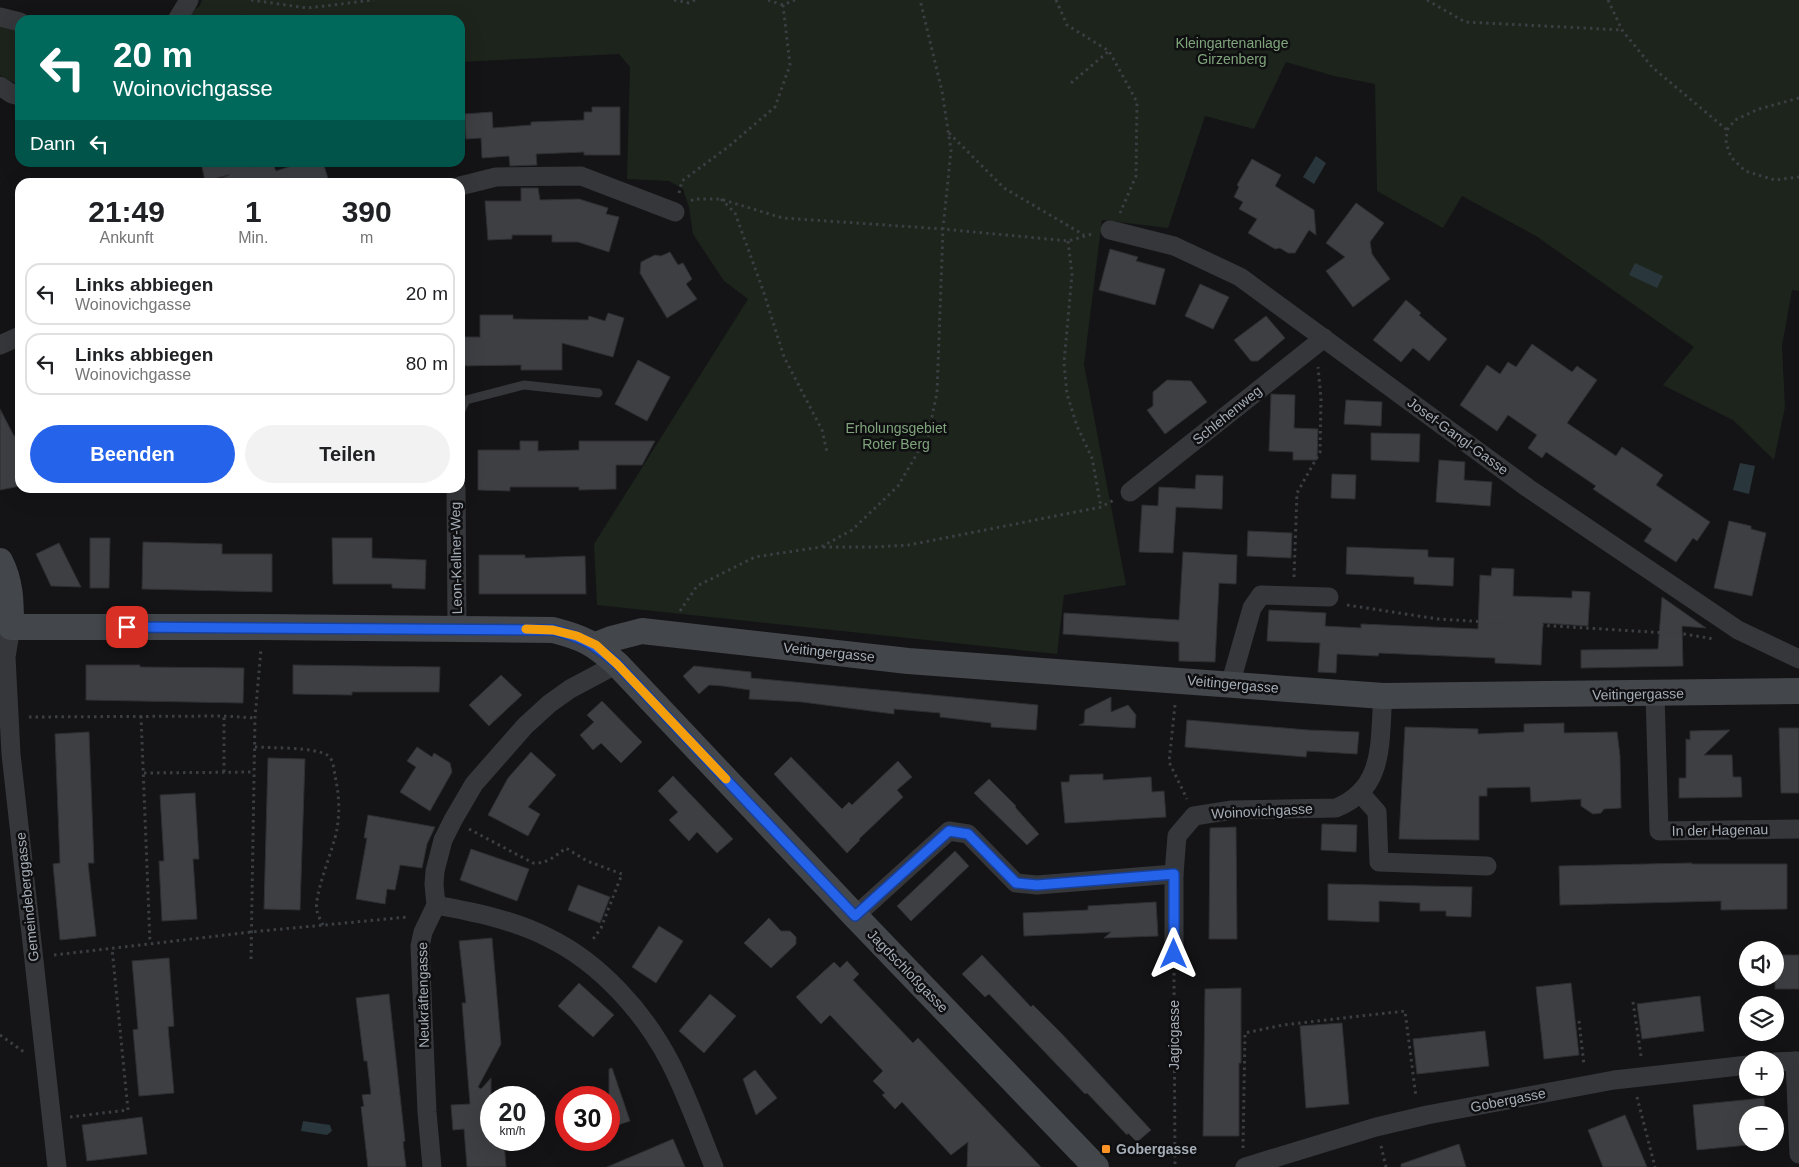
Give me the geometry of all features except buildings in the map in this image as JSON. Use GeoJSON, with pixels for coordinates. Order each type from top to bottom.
{"type":"FeatureCollection","features":[{"type":"Feature","properties":{"kind":"street"},"geometry":{"type":"LineString","coordinates":[[180,15],[189,0]]}},
{"type":"Feature","properties":{"kind":"street"},"geometry":{"type":"LineString","coordinates":[[0,17],[15,21]]}},
{"type":"Feature","properties":{"kind":"street"},"geometry":{"type":"LineString","coordinates":[[0,86],[15,95]]}},
{"type":"Feature","properties":{"kind":"street"},"geometry":{"type":"LineString","coordinates":[[465,185],[496,177],[581,176],[674,212]]}},
{"type":"Feature","properties":{"kind":"street","name":"Josef-Gangl-Gasse"},"geometry":{"type":"LineString","coordinates":[[1110,230],[1174,246],[1240,277],[1318,343],[1528,488],[1738,630],[1799,659]]}},
{"type":"Feature","properties":{"kind":"street"},"geometry":{"type":"LineString","coordinates":[[0,345],[15,338]]}},
{"type":"Feature","properties":{"kind":"street","name":"Schlehenweg"},"geometry":{"type":"LineString","coordinates":[[1130,492],[1318,343]]}},
{"type":"Feature","properties":{"kind":"street","name":"Leon-Kellner-Weg"},"geometry":{"type":"LineString","coordinates":[[456,493],[457,628]]}},
{"type":"Feature","properties":{"kind":"street"},"geometry":{"type":"LineString","coordinates":[[0,561],[11,597],[5,627],[553,630],[577,636],[596,645]]}},
{"type":"Feature","properties":{"kind":"street"},"geometry":{"type":"LineString","coordinates":[[1230,685],[1252,608],[1261,594],[1329,597]]}},
{"type":"Feature","properties":{"kind":"street"},"geometry":{"type":"LineString","coordinates":[[617,664],[672,626]]}},
{"type":"Feature","properties":{"kind":"street","name":"Veitingergasse"},"geometry":{"type":"LineString","coordinates":[[596,645],[611,639],[672,626],[908,661],[1383,696],[1799,691]]}},
{"type":"Feature","properties":{"kind":"street","name":"Gemeindeberggasse"},"geometry":{"type":"LineString","coordinates":[[5,627],[11,754],[57,1167]]}},
{"type":"Feature","properties":{"kind":"street","name":"Jagdschloßgasse"},"geometry":{"type":"LineString","coordinates":[[596,645],[617,664],[1096,1167]]}},
{"type":"Feature","properties":{"kind":"street","name":"Neukräftengasse"},"geometry":{"type":"LineString","coordinates":[[432,1167],[426,1112],[420,946],[422,932],[434,911],[435,870],[443,840],[474,784],[525,726],[549,704],[570,689],[617,664]]}},
{"type":"Feature","properties":{"kind":"street","name":"In der Hagenau"},"geometry":{"type":"LineString","coordinates":[[1655,694],[1659,831],[1799,829]]}},
{"type":"Feature","properties":{"kind":"street","name":"Woinovichgasse"},"geometry":{"type":"LineString","coordinates":[[1174,874],[1177,836],[1194,816],[1232,810],[1336,808],[1350,802],[1361,794],[1372,778],[1377,761],[1383,696]]}},
{"type":"Feature","properties":{"kind":"street"},"geometry":{"type":"LineString","coordinates":[[1361,794],[1377,812],[1379,862],[1487,866]]}},
{"type":"Feature","properties":{"kind":"street"},"geometry":{"type":"LineString","coordinates":[[855,916],[949,831],[968,834],[1016,883],[1037,885],[1174,874],[1174,954]]}},
{"type":"Feature","properties":{"kind":"street"},"geometry":{"type":"LineString","coordinates":[[434,911],[496,917],[549,938],[581,958],[615,987],[644,1019],[670,1062],[714,1167]]}},
{"type":"Feature","properties":{"kind":"street"},"geometry":{"type":"LineString","coordinates":[[1784,1062],[1797,1061],[1799,1154]]}},
{"type":"Feature","properties":{"kind":"street","name":"Gobergasse"},"geometry":{"type":"LineString","coordinates":[[1245,1167],[1376,1127],[1427,1115],[1614,1080],[1739,1066]]}},
{"type":"Feature","properties":{"kind":"lane"},"geometry":{"type":"LineString","coordinates":[[465,402],[466,400],[524,385],[598,393]]}},
{"type":"Feature","properties":{"kind":"path"},"geometry":{"type":"LineString","coordinates":[[251,0],[307,8],[374,0]]}},
{"type":"Feature","properties":{"kind":"path"},"geometry":{"type":"LineString","coordinates":[[674,0],[689,3],[695,0]]}},
{"type":"Feature","properties":{"kind":"path"},"geometry":{"type":"LineString","coordinates":[[768,0],[783,5],[794,0]]}},
{"type":"Feature","properties":{"kind":"path"},"geometry":{"type":"LineString","coordinates":[[821,547],[852,530],[898,486],[928,435],[937,393],[943,228],[951,150],[942,91],[920,0]]}},
{"type":"Feature","properties":{"kind":"path"},"geometry":{"type":"LineString","coordinates":[[674,212],[694,199],[720,198],[783,218],[943,228],[1068,241],[1110,230],[1124,207],[1136,176],[1137,102],[1109,51],[1067,25],[1056,0]]}},
{"type":"Feature","properties":{"kind":"path"},"geometry":{"type":"LineString","coordinates":[[1427,0],[1465,22],[1622,30]]}},
{"type":"Feature","properties":{"kind":"path"},"geometry":{"type":"LineString","coordinates":[[1608,0],[1622,30],[1652,67],[1728,130]]}},
{"type":"Feature","properties":{"kind":"path"},"geometry":{"type":"LineString","coordinates":[[674,212],[682,180],[728,147],[775,107],[790,65],[783,5]]}},
{"type":"Feature","properties":{"kind":"path"},"geometry":{"type":"LineString","coordinates":[[1071,83],[1109,51]]}},
{"type":"Feature","properties":{"kind":"path"},"geometry":{"type":"LineString","coordinates":[[1799,98],[1759,109],[1735,120],[1728,130],[1726,143],[1731,157],[1745,171],[1775,180],[1799,177]]}},
{"type":"Feature","properties":{"kind":"path"},"geometry":{"type":"LineString","coordinates":[[948,132],[1004,188],[1085,236]]}},
{"type":"Feature","properties":{"kind":"path"},"geometry":{"type":"LineString","coordinates":[[720,198],[735,213],[763,290],[784,356],[822,430],[827,452]]}},
{"type":"Feature","properties":{"kind":"path"},"geometry":{"type":"LineString","coordinates":[[1068,241],[1072,274],[1064,363],[1067,394],[1077,426],[1092,458],[1101,507]]}},
{"type":"Feature","properties":{"kind":"path"},"geometry":{"type":"LineString","coordinates":[[1293,595],[1297,493],[1320,452],[1321,398],[1316,353],[1318,343]]}},
{"type":"Feature","properties":{"kind":"path"},"geometry":{"type":"LineString","coordinates":[[672,626],[697,586],[755,557],[821,547],[874,547],[909,544],[1101,507],[1130,492]]}},
{"type":"Feature","properties":{"kind":"path"},"geometry":{"type":"LineString","coordinates":[[1329,597],[1339,604],[1447,620],[1684,634],[1730,641],[1738,630]]}},
{"type":"Feature","properties":{"kind":"path"},"geometry":{"type":"LineString","coordinates":[[251,959],[254,772],[261,649]]}},
{"type":"Feature","properties":{"kind":"path"},"geometry":{"type":"LineString","coordinates":[[1176,697],[1169,762],[1194,816]]}},
{"type":"Feature","properties":{"kind":"path"},"geometry":{"type":"LineString","coordinates":[[141,716],[150,943]]}},
{"type":"Feature","properties":{"kind":"path"},"geometry":{"type":"LineString","coordinates":[[21,717],[224,716],[256,718]]}},
{"type":"Feature","properties":{"kind":"path"},"geometry":{"type":"LineString","coordinates":[[224,716],[224,772]]}},
{"type":"Feature","properties":{"kind":"path"},"geometry":{"type":"LineString","coordinates":[[255,747],[294,748],[316,751],[326,754],[332,762],[338,789],[339,816],[335,839],[317,898],[317,911],[323,925]]}},
{"type":"Feature","properties":{"kind":"path"},"geometry":{"type":"LineString","coordinates":[[144,773],[254,772]]}},
{"type":"Feature","properties":{"kind":"path"},"geometry":{"type":"LineString","coordinates":[[462,825],[532,863],[540,864],[549,861],[566,848],[587,861],[622,874],[601,928],[591,943]]}},
{"type":"Feature","properties":{"kind":"path"},"geometry":{"type":"LineString","coordinates":[[47,956],[251,932],[400,918],[434,911]]}},
{"type":"Feature","properties":{"kind":"path"},"geometry":{"type":"LineString","coordinates":[[65,1118],[128,1110],[112,948]]}},
{"type":"Feature","properties":{"kind":"path","name":"Jagicgasse"},"geometry":{"type":"LineString","coordinates":[[1174,954],[1175,1167]]}},
{"type":"Feature","properties":{"kind":"path"},"geometry":{"type":"LineString","coordinates":[[1632,1002],[1641,1059]]}},
{"type":"Feature","properties":{"kind":"path"},"geometry":{"type":"LineString","coordinates":[[1243,1148],[1245,1032],[1283,1025],[1405,1011],[1417,1100]]}},
{"type":"Feature","properties":{"kind":"path"},"geometry":{"type":"LineString","coordinates":[[1579,1022],[1584,1068]]}},
{"type":"Feature","properties":{"kind":"path"},"geometry":{"type":"LineString","coordinates":[[0,1036],[24,1052],[43,1049]]}},
{"type":"Feature","properties":{"kind":"path"},"geometry":{"type":"LineString","coordinates":[[1636,1094],[1655,1167]]}},
{"type":"Feature","properties":{"kind":"path"},"geometry":{"type":"LineString","coordinates":[[1381,1143],[1386,1167]]}},
{"type":"Feature","properties":{"kind":"green space","name":"Erholungsgebiet Roter Berg"},"geometry":{"type":"Polygon","coordinates":[[[202,0],[1799,0],[1799,291],[1792,290],[1782,346],[1785,407],[1774,460],[1733,420],[1663,385],[1694,347],[1536,236],[1462,196],[1443,228],[1377,191],[1375,84],[1334,76],[1286,62],[1254,129],[1205,116],[1168,228],[1102,220],[1084,364],[1126,585],[1064,595],[1057,654],[597,605],[594,544],[748,299],[724,281],[693,234],[689,207],[683,189],[669,181],[627,179],[630,67],[619,54],[465,62],[465,15],[186,15],[189,11],[199,7],[202,0]]]}},
{"type":"Feature","properties":{"kind":"green space"},"geometry":{"type":"Polygon","coordinates":[[[0,24],[15,28],[15,83],[0,75],[0,24]]]}},
{"type":"Feature","properties":{"kind":"shaded area"},"geometry":{"type":"Polygon","coordinates":[[[1316,156],[1326,163],[1314,184],[1303,177],[1316,156]]]}},
{"type":"Feature","properties":{"kind":"shaded area"},"geometry":{"type":"Polygon","coordinates":[[[1635,263],[1663,276],[1657,288],[1629,275],[1635,263]]]}},
{"type":"Feature","properties":{"kind":"shaded area"},"geometry":{"type":"Polygon","coordinates":[[[1740,463],[1755,466],[1749,494],[1733,490],[1740,463]]]}},
{"type":"Feature","properties":{"kind":"shaded area"},"geometry":{"type":"Polygon","coordinates":[[[303,1121],[330,1125],[332,1131],[327,1135],[301,1131],[303,1121]]]}},
{"type":"Feature","properties":{"kind":"slow traffic"},"geometry":{"type":"LineString","coordinates":[[526,629],[553,630],[577,636],[596,645],[617,664],[726,779]]}},
{"type":"Feature","properties":{"kind":"place","name":"Gobergasse"},"geometry":{"type":"Point","coordinates":[1106,1149]}},
{"type":"Feature","properties":{"kind":"route"},"geometry":{"type":"LineString","coordinates":[[127,627],[457,628],[553,630],[577,636],[596,645],[617,664],[855,916],[949,831],[968,834],[1016,883],[1037,885],[1174,874],[1174,954]]}},
{"type":"Feature","properties":{"kind":"park label","name":"Kleingartenanlage Girzenberg"},"geometry":{"type":"Point","coordinates":[1232,52]}}]}
